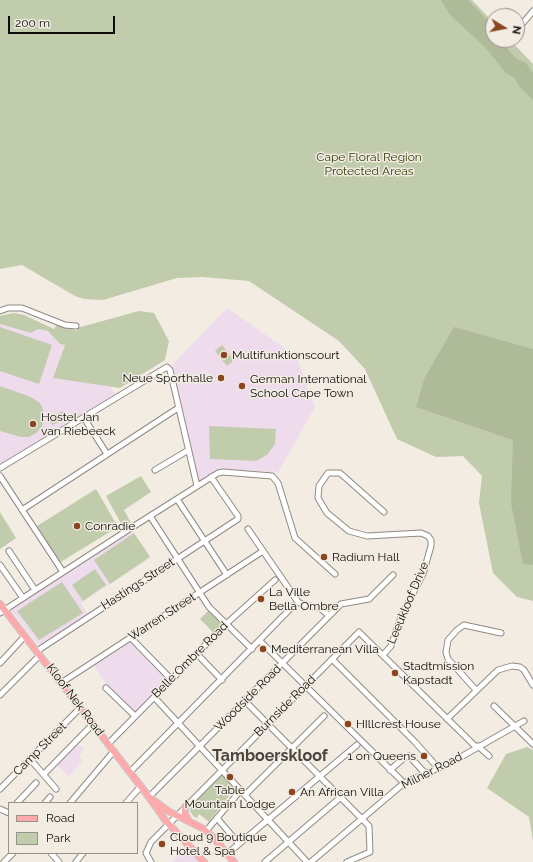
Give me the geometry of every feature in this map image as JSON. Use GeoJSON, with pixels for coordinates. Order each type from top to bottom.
{"type":"FeatureCollection","features":[{"type":"Feature","properties":{"kind":"main road","name":"Kloof Nek Road"},"geometry":{"type":"LineString","coordinates":[[0,604],[2,611],[25,636],[149,797]]}},
{"type":"Feature","properties":{"kind":"main road"},"geometry":{"type":"LineString","coordinates":[[149,797],[159,805],[206,831],[234,862]]}},
{"type":"Feature","properties":{"kind":"main road"},"geometry":{"type":"LineString","coordinates":[[149,797],[169,824],[204,862]]}},
{"type":"Feature","properties":{"kind":"main road"},"geometry":{"type":"LineString","coordinates":[[159,805],[167,816],[169,824]]}},
{"type":"Feature","properties":{"kind":"main road"},"geometry":{"type":"LineString","coordinates":[[185,807],[185,813],[189,821]]}},
{"type":"Feature","properties":{"kind":"street"},"geometry":{"type":"LineString","coordinates":[[525,20],[533,11]]}},
{"type":"Feature","properties":{"kind":"street"},"geometry":{"type":"LineString","coordinates":[[0,311],[8,308],[22,308],[65,326],[76,326]]}},
{"type":"Feature","properties":{"kind":"street"},"geometry":{"type":"LineString","coordinates":[[0,468],[167,367],[170,370],[187,451],[197,486]]}},
{"type":"Feature","properties":{"kind":"street"},"geometry":{"type":"LineString","coordinates":[[22,510],[178,408]]}},
{"type":"Feature","properties":{"kind":"street"},"geometry":{"type":"LineString","coordinates":[[84,418],[107,454]]}},
{"type":"Feature","properties":{"kind":"street"},"geometry":{"type":"LineString","coordinates":[[155,470],[187,451]]}},
{"type":"Feature","properties":{"kind":"street"},"geometry":{"type":"LineString","coordinates":[[2,611],[211,477],[223,472],[272,476],[278,483],[295,538],[335,574]]}},
{"type":"Feature","properties":{"kind":"street","name":"Leeukloof Drive"},"geometry":{"type":"LineString","coordinates":[[383,655],[391,646],[401,617],[423,574],[431,546],[431,540],[428,536],[421,533],[370,536],[349,531],[329,515],[320,502],[317,491],[320,483],[330,472],[342,474],[384,512]]}},
{"type":"Feature","properties":{"kind":"street"},"geometry":{"type":"LineString","coordinates":[[0,476],[63,572]]}},
{"type":"Feature","properties":{"kind":"street","name":"Hastings Street"},"geometry":{"type":"LineString","coordinates":[[0,695],[38,653],[239,518],[211,477]]}},
{"type":"Feature","properties":{"kind":"street"},"geometry":{"type":"LineString","coordinates":[[177,499],[227,575]]}},
{"type":"Feature","properties":{"kind":"street"},"geometry":{"type":"LineString","coordinates":[[150,516],[209,607],[252,649]]}},
{"type":"Feature","properties":{"kind":"street"},"geometry":{"type":"LineString","coordinates":[[248,529],[298,602],[304,605],[320,608],[329,616]]}},
{"type":"Feature","properties":{"kind":"street"},"geometry":{"type":"LineString","coordinates":[[9,551],[35,590]]}},
{"type":"Feature","properties":{"kind":"street","name":"Warren Street"},"geometry":{"type":"LineString","coordinates":[[61,683],[264,551]]}},
{"type":"Feature","properties":{"kind":"street"},"geometry":{"type":"LineString","coordinates":[[0,565],[23,598]]}},
{"type":"Feature","properties":{"kind":"street","name":"Woodside Road"},"geometry":{"type":"LineString","coordinates":[[149,797],[343,603],[369,599],[393,575]]}},
{"type":"Feature","properties":{"kind":"street","name":"Belle Ombre Road"},"geometry":{"type":"LineString","coordinates":[[108,744],[226,624],[275,580]]}},
{"type":"Feature","properties":{"kind":"street"},"geometry":{"type":"LineString","coordinates":[[130,772],[293,606]]}},
{"type":"Feature","properties":{"kind":"street"},"geometry":{"type":"LineString","coordinates":[[476,690],[448,659],[446,652],[448,640],[464,625],[501,633]]}},
{"type":"Feature","properties":{"kind":"street","name":"Burnside Road"},"geometry":{"type":"LineString","coordinates":[[177,815],[360,632],[383,655]]}},
{"type":"Feature","properties":{"kind":"street"},"geometry":{"type":"LineString","coordinates":[[0,663],[25,636]]}},
{"type":"Feature","properties":{"kind":"street"},"geometry":{"type":"LineString","coordinates":[[131,638],[171,679]]}},
{"type":"Feature","properties":{"kind":"street"},"geometry":{"type":"LineString","coordinates":[[260,640],[404,783]]}},
{"type":"Feature","properties":{"kind":"street"},"geometry":{"type":"LineString","coordinates":[[197,654],[222,680]]}},
{"type":"Feature","properties":{"kind":"street"},"geometry":{"type":"LineString","coordinates":[[383,655],[447,719],[489,756]]}},
{"type":"Feature","properties":{"kind":"street"},"geometry":{"type":"LineString","coordinates":[[332,659],[415,742],[438,768]]}},
{"type":"Feature","properties":{"kind":"street"},"geometry":{"type":"LineString","coordinates":[[447,719],[496,671],[512,666],[522,668],[533,684]]}},
{"type":"Feature","properties":{"kind":"street"},"geometry":{"type":"LineString","coordinates":[[106,688],[135,716]]}},
{"type":"Feature","properties":{"kind":"street"},"geometry":{"type":"LineString","coordinates":[[154,696],[307,862]]}},
{"type":"Feature","properties":{"kind":"street"},"geometry":{"type":"LineString","coordinates":[[245,701],[362,818],[370,828],[370,852],[356,860],[347,862]]}},
{"type":"Feature","properties":{"kind":"street"},"geometry":{"type":"LineString","coordinates":[[494,706],[533,744]]}},
{"type":"Feature","properties":{"kind":"street","name":"Camp Street"},"geometry":{"type":"LineString","coordinates":[[0,789],[80,708]]}},
{"type":"Feature","properties":{"kind":"street"},"geometry":{"type":"LineString","coordinates":[[245,795],[324,716]]}},
{"type":"Feature","properties":{"kind":"street","name":"Milner Road"},"geometry":{"type":"LineString","coordinates":[[311,862],[404,783],[438,768],[524,721]]}},
{"type":"Feature","properties":{"kind":"street"},"geometry":{"type":"LineString","coordinates":[[44,774],[92,724]]}},
{"type":"Feature","properties":{"kind":"street"},"geometry":{"type":"LineString","coordinates":[[227,854],[357,745]]}},
{"type":"Feature","properties":{"kind":"street"},"geometry":{"type":"LineString","coordinates":[[71,802],[114,751]]}},
{"type":"Feature","properties":{"kind":"street"},"geometry":{"type":"LineString","coordinates":[[390,770],[405,757],[409,756],[425,773]]}},
{"type":"Feature","properties":{"kind":"street"},"geometry":{"type":"LineString","coordinates":[[30,759],[56,789]]}},
{"type":"Feature","properties":{"kind":"street"},"geometry":{"type":"LineString","coordinates":[[18,802],[36,783]]}},
{"type":"Feature","properties":{"kind":"street"},"geometry":{"type":"LineString","coordinates":[[127,802],[141,786]]}},
{"type":"Feature","properties":{"kind":"street"},"geometry":{"type":"LineString","coordinates":[[206,831],[240,790]]}},
{"type":"Feature","properties":{"kind":"street"},"geometry":{"type":"LineString","coordinates":[[46,802],[50,797]]}},
{"type":"Feature","properties":{"kind":"street"},"geometry":{"type":"LineString","coordinates":[[265,862],[341,797]]}},
{"type":"Feature","properties":{"kind":"street"},"geometry":{"type":"LineString","coordinates":[[151,862],[146,854],[148,846],[177,815]]}},
{"type":"Feature","properties":{"kind":"street"},"geometry":{"type":"LineString","coordinates":[[217,818],[239,844]]}},
{"type":"Feature","properties":{"kind":"street"},"geometry":{"type":"LineString","coordinates":[[4,862],[12,854]]}},
{"type":"Feature","properties":{"kind":"street"},"geometry":{"type":"LineString","coordinates":[[52,854],[59,862]]}},
{"type":"Feature","properties":{"kind":"street"},"geometry":{"type":"LineString","coordinates":[[76,862],[82,854]]}},
{"type":"Feature","properties":{"kind":"shaded area","name":"German International School Cape Town"},"geometry":{"type":"Polygon","coordinates":[[[227,308],[296,356],[315,407],[278,472],[221,469],[198,482],[195,478],[172,365],[227,308]]]}},
{"type":"Feature","properties":{"kind":"shaded area","name":"Hostel Jan van Riebeeck"},"geometry":{"type":"Polygon","coordinates":[[[0,324],[31,333],[38,329],[49,331],[60,344],[65,344],[53,378],[110,386],[115,394],[0,465],[0,324]]]}},
{"type":"Feature","properties":{"kind":"shaded area"},"geometry":{"type":"Polygon","coordinates":[[[132,531],[151,557],[81,603],[88,614],[39,645],[11,610],[132,531]]]}},
{"type":"Feature","properties":{"kind":"shaded area"},"geometry":{"type":"Polygon","coordinates":[[[130,643],[168,681],[135,714],[110,689],[94,666],[130,643]]]}},
{"type":"Feature","properties":{"kind":"shaded area"},"geometry":{"type":"Polygon","coordinates":[[[76,743],[84,748],[79,757],[82,761],[69,776],[56,764],[76,743]]]}},
{"type":"Feature","properties":{"kind":"shaded area"},"geometry":{"type":"Polygon","coordinates":[[[186,847],[200,862],[172,862],[186,847]]]}},
{"type":"Feature","properties":{"kind":"green space","name":"Cape Floral Region Protected Areas"},"geometry":{"type":"Polygon","coordinates":[[[0,0],[472,0],[485,14],[485,48],[518,48],[533,64],[533,601],[517,597],[493,573],[479,503],[482,476],[463,456],[436,457],[397,439],[365,369],[339,341],[249,281],[202,277],[177,278],[103,300],[84,299],[75,296],[22,265],[0,269],[0,0]]]}},
{"type":"Feature","properties":{"kind":"green space"},"geometry":{"type":"Polygon","coordinates":[[[441,0],[468,0],[485,18],[485,47],[450,15],[441,0]]]}},
{"type":"Feature","properties":{"kind":"green space"},"geometry":{"type":"Polygon","coordinates":[[[486,48],[508,48],[518,60],[525,62],[533,73],[533,100],[519,86],[515,78],[506,73],[486,48]]]}},
{"type":"Feature","properties":{"kind":"green space"},"geometry":{"type":"Polygon","coordinates":[[[139,311],[154,313],[169,341],[165,360],[120,388],[53,378],[65,345],[60,344],[48,331],[38,329],[31,333],[0,324],[0,316],[14,313],[24,315],[54,329],[57,324],[77,331],[77,328],[139,311]]]}},
{"type":"Feature","properties":{"kind":"green space"},"geometry":{"type":"Polygon","coordinates":[[[0,327],[52,345],[39,384],[0,371],[0,327]]]}},
{"type":"Feature","properties":{"kind":"green space"},"geometry":{"type":"Polygon","coordinates":[[[454,327],[533,349],[533,565],[523,564],[511,503],[513,440],[416,407],[425,377],[454,327]]]}},
{"type":"Feature","properties":{"kind":"green space","name":"Multifunktionscourt"},"geometry":{"type":"Polygon","coordinates":[[[222,345],[234,360],[227,366],[215,351],[222,345]]]}},
{"type":"Feature","properties":{"kind":"green space"},"geometry":{"type":"Polygon","coordinates":[[[0,386],[31,397],[40,403],[44,412],[44,419],[42,427],[36,433],[29,437],[21,437],[0,431],[0,386]]]}},
{"type":"Feature","properties":{"kind":"green space"},"geometry":{"type":"Polygon","coordinates":[[[63,411],[66,419],[52,425],[48,418],[63,411]]]}},
{"type":"Feature","properties":{"kind":"green space"},"geometry":{"type":"Polygon","coordinates":[[[209,426],[276,429],[275,444],[267,455],[256,461],[210,459],[209,426]]]}},
{"type":"Feature","properties":{"kind":"green space"},"geometry":{"type":"Polygon","coordinates":[[[141,476],[151,492],[124,510],[132,525],[124,529],[106,496],[141,476]]]}},
{"type":"Feature","properties":{"kind":"green space","name":"Conradie"},"geometry":{"type":"Polygon","coordinates":[[[96,489],[118,527],[59,563],[37,526],[96,489]]]}},
{"type":"Feature","properties":{"kind":"green space"},"geometry":{"type":"Polygon","coordinates":[[[0,512],[16,538],[0,549],[0,512]]]}},
{"type":"Feature","properties":{"kind":"green space"},"geometry":{"type":"Polygon","coordinates":[[[134,533],[150,557],[110,584],[94,560],[134,533]]]}},
{"type":"Feature","properties":{"kind":"green space"},"geometry":{"type":"Polygon","coordinates":[[[95,569],[106,585],[83,601],[72,585],[95,569]]]}},
{"type":"Feature","properties":{"kind":"green space"},"geometry":{"type":"Polygon","coordinates":[[[62,582],[83,613],[39,640],[17,611],[62,582]]]}},
{"type":"Feature","properties":{"kind":"green space"},"geometry":{"type":"Polygon","coordinates":[[[210,609],[222,622],[221,627],[214,633],[200,619],[210,609]]]}},
{"type":"Feature","properties":{"kind":"green space"},"geometry":{"type":"Polygon","coordinates":[[[527,747],[533,750],[533,841],[529,817],[487,788],[506,754],[527,747]]]}},
{"type":"Feature","properties":{"kind":"green space"},"geometry":{"type":"Polygon","coordinates":[[[222,774],[235,788],[209,822],[199,814],[197,818],[193,816],[190,811],[192,803],[222,774]]]}},
{"type":"Feature","properties":{"kind":"place","name":"Multifunktionscourt"},"geometry":{"type":"Point","coordinates":[224,355]}},
{"type":"Feature","properties":{"kind":"place","name":"Neue Sporthalle"},"geometry":{"type":"Point","coordinates":[221,378]}},
{"type":"Feature","properties":{"kind":"place","name":"German International School Cape Town"},"geometry":{"type":"Point","coordinates":[242,386]}},
{"type":"Feature","properties":{"kind":"place","name":"Hostel Jan van Riebeeck"},"geometry":{"type":"Point","coordinates":[33,424]}},
{"type":"Feature","properties":{"kind":"place","name":"Conradie"},"geometry":{"type":"Point","coordinates":[77,526]}},
{"type":"Feature","properties":{"kind":"place","name":"Radium Hall"},"geometry":{"type":"Point","coordinates":[324,557]}},
{"type":"Feature","properties":{"kind":"place","name":"La Ville Bella Ombre"},"geometry":{"type":"Point","coordinates":[261,599]}},
{"type":"Feature","properties":{"kind":"place","name":"Mediterranean Villa"},"geometry":{"type":"Point","coordinates":[263,649]}},
{"type":"Feature","properties":{"kind":"place","name":"Stadtmission Kapstadt"},"geometry":{"type":"Point","coordinates":[395,673]}},
{"type":"Feature","properties":{"kind":"place","name":"HIllcrest House"},"geometry":{"type":"Point","coordinates":[348,724]}},
{"type":"Feature","properties":{"kind":"place","name":"1 on Queens"},"geometry":{"type":"Point","coordinates":[424,756]}},
{"type":"Feature","properties":{"kind":"place","name":"Table Mountain Lodge"},"geometry":{"type":"Point","coordinates":[230,777]}},
{"type":"Feature","properties":{"kind":"place","name":"An African Villa"},"geometry":{"type":"Point","coordinates":[292,792]}},
{"type":"Feature","properties":{"kind":"place","name":"Cloud 9 Boutique Hotel & Spa"},"geometry":{"type":"Point","coordinates":[162,844]}},
{"type":"Feature","properties":{"kind":"district","name":"Tamboerskloof"},"geometry":{"type":"Point","coordinates":[270,756]}}]}
